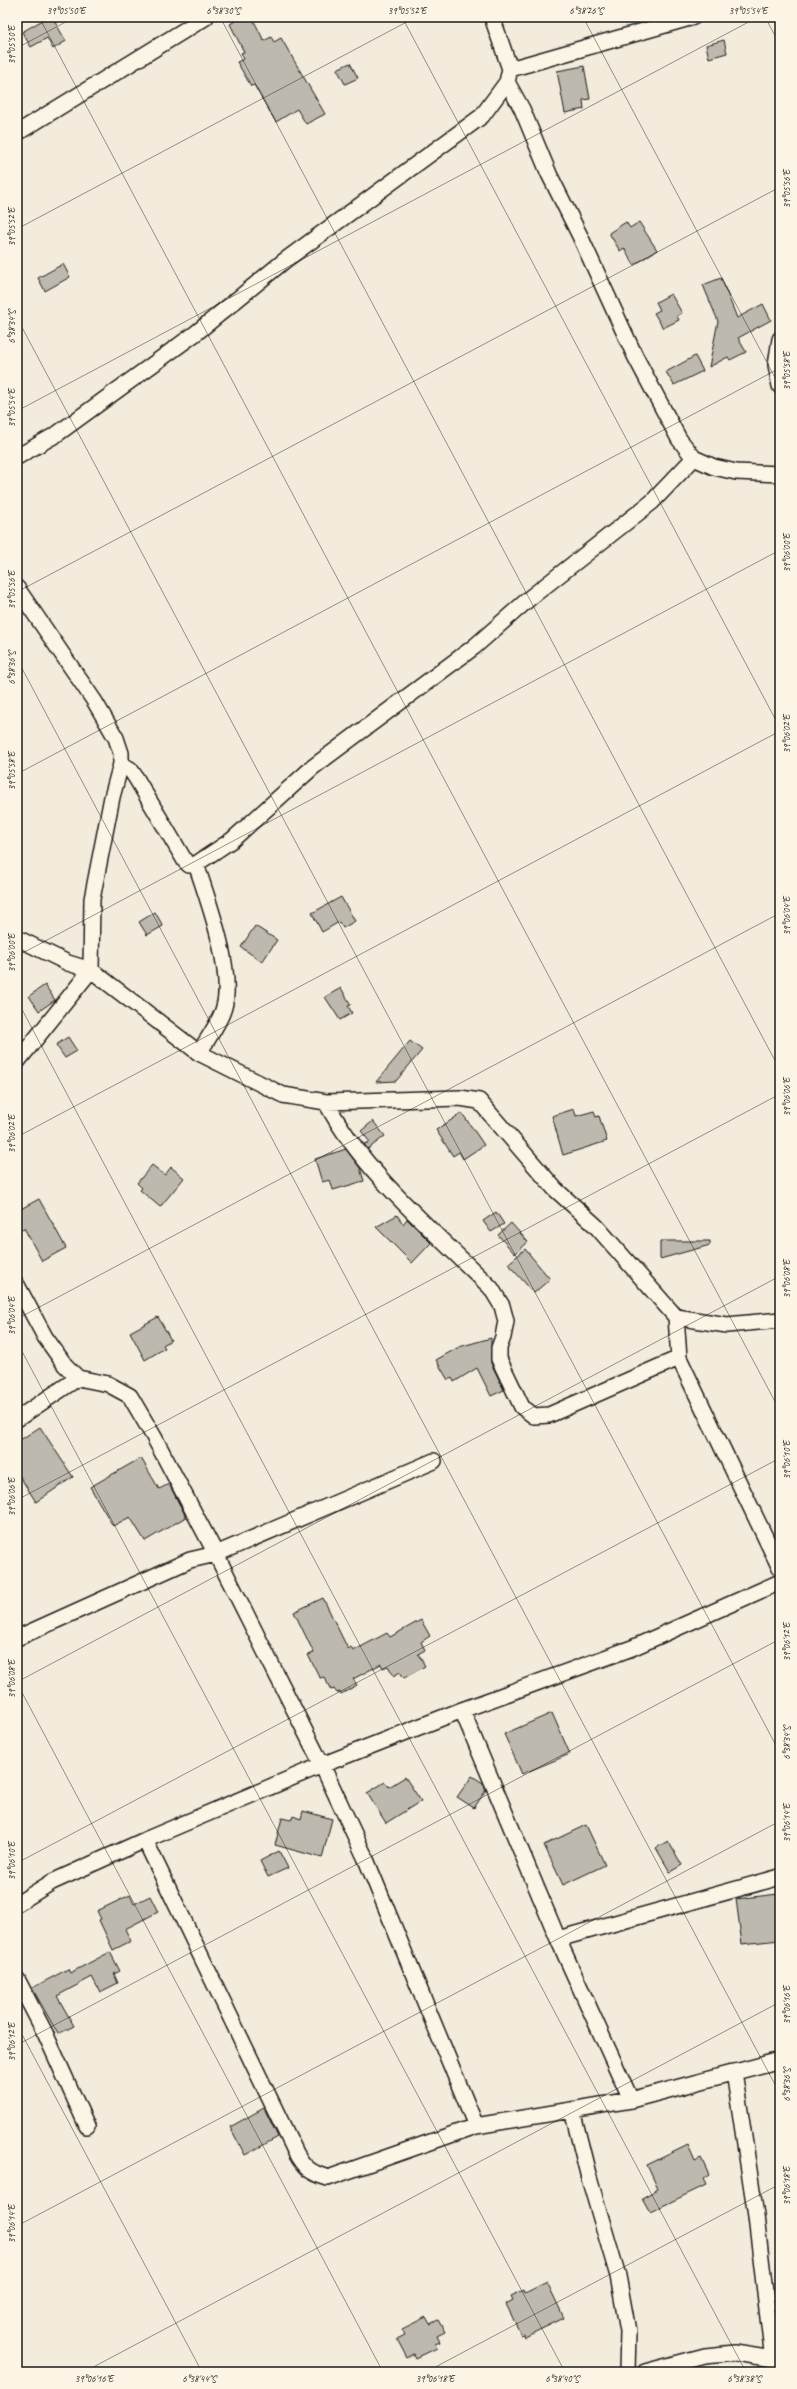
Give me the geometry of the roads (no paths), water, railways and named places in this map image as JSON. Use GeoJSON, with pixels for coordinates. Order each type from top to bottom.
{"type":"FeatureCollection","features":[{"type":"Feature","properties":{"kind":"street"},"geometry":{"type":"LineString","coordinates":[[17,133],[206,17]]}},
{"type":"Feature","properties":{"kind":"street"},"geometry":{"type":"LineString","coordinates":[[492,17],[508,76],[549,174],[584,243],[635,356],[679,439],[694,458],[714,467],[736,472],[780,474]]}},
{"type":"Feature","properties":{"kind":"street"},"geometry":{"type":"LineString","coordinates":[[17,457],[70,425],[196,333],[284,261],[482,116],[508,76],[693,17]]}},
{"type":"Feature","properties":{"kind":"street"},"geometry":{"type":"LineString","coordinates":[[780,339],[776,365],[780,386]]}},
{"type":"Feature","properties":{"kind":"street"},"geometry":{"type":"LineString","coordinates":[[122,764],[130,769],[136,778],[185,861],[189,865],[196,864],[232,840],[313,767],[474,647],[531,597],[652,502],[694,458]]}},
{"type":"Feature","properties":{"kind":"street"},"geometry":{"type":"LineString","coordinates":[[17,588],[95,702],[116,738],[121,753],[122,764],[112,797],[92,899],[91,970],[17,1062]]}},
{"type":"Feature","properties":{"kind":"street"},"geometry":{"type":"LineString","coordinates":[[196,864],[218,930],[226,996],[224,1009],[199,1053]]}},
{"type":"Feature","properties":{"kind":"street"},"geometry":{"type":"LineString","coordinates":[[17,938],[68,963],[91,970],[199,1053],[283,1095],[326,1102],[460,1098],[479,1101],[555,1189],[596,1226],[676,1317],[679,1358],[780,1568]]}},
{"type":"Feature","properties":{"kind":"street"},"geometry":{"type":"LineString","coordinates":[[326,1102],[339,1127],[369,1166],[491,1288],[502,1306],[506,1321],[499,1348],[499,1360],[522,1407],[534,1416],[549,1415],[679,1358]]}},
{"type":"Feature","properties":{"kind":"street"},"geometry":{"type":"LineString","coordinates":[[17,1286],[45,1337],[65,1365],[78,1378],[108,1384],[130,1396],[154,1437],[216,1554],[322,1765],[368,1864],[476,2126]]}},
{"type":"Feature","properties":{"kind":"street"},"geometry":{"type":"LineString","coordinates":[[676,1317],[726,1325],[780,1320]]}},
{"type":"Feature","properties":{"kind":"street"},"geometry":{"type":"LineString","coordinates":[[17,1419],[78,1378]]}},
{"type":"Feature","properties":{"kind":"street"},"geometry":{"type":"LineString","coordinates":[[17,1638],[190,1560],[216,1554],[434,1461]]}},
{"type":"Feature","properties":{"kind":"street"},"geometry":{"type":"LineString","coordinates":[[17,1904],[52,1882],[145,1840],[322,1765],[462,1710],[632,1648],[780,1582]]}},
{"type":"Feature","properties":{"kind":"street"},"geometry":{"type":"LineString","coordinates":[[462,1710],[558,1939],[631,2100]]}},
{"type":"Feature","properties":{"kind":"street"},"geometry":{"type":"LineString","coordinates":[[145,1840],[304,2166],[314,2174],[328,2178],[476,2126],[631,2100],[780,2060]]}},
{"type":"Feature","properties":{"kind":"street"},"geometry":{"type":"LineString","coordinates":[[558,1939],[780,1876]]}},
{"type":"Feature","properties":{"kind":"street"},"geometry":{"type":"LineString","coordinates":[[17,1979],[45,2033],[87,2126]]}},
{"type":"Feature","properties":{"kind":"street"},"geometry":{"type":"LineString","coordinates":[[645,2372],[705,2356],[735,2353],[777,2360],[734,2072]]}},
{"type":"Feature","properties":{"kind":"street"},"geometry":{"type":"LineString","coordinates":[[572,2110],[589,2178],[618,2276],[628,2331],[627,2372]]}}]}
